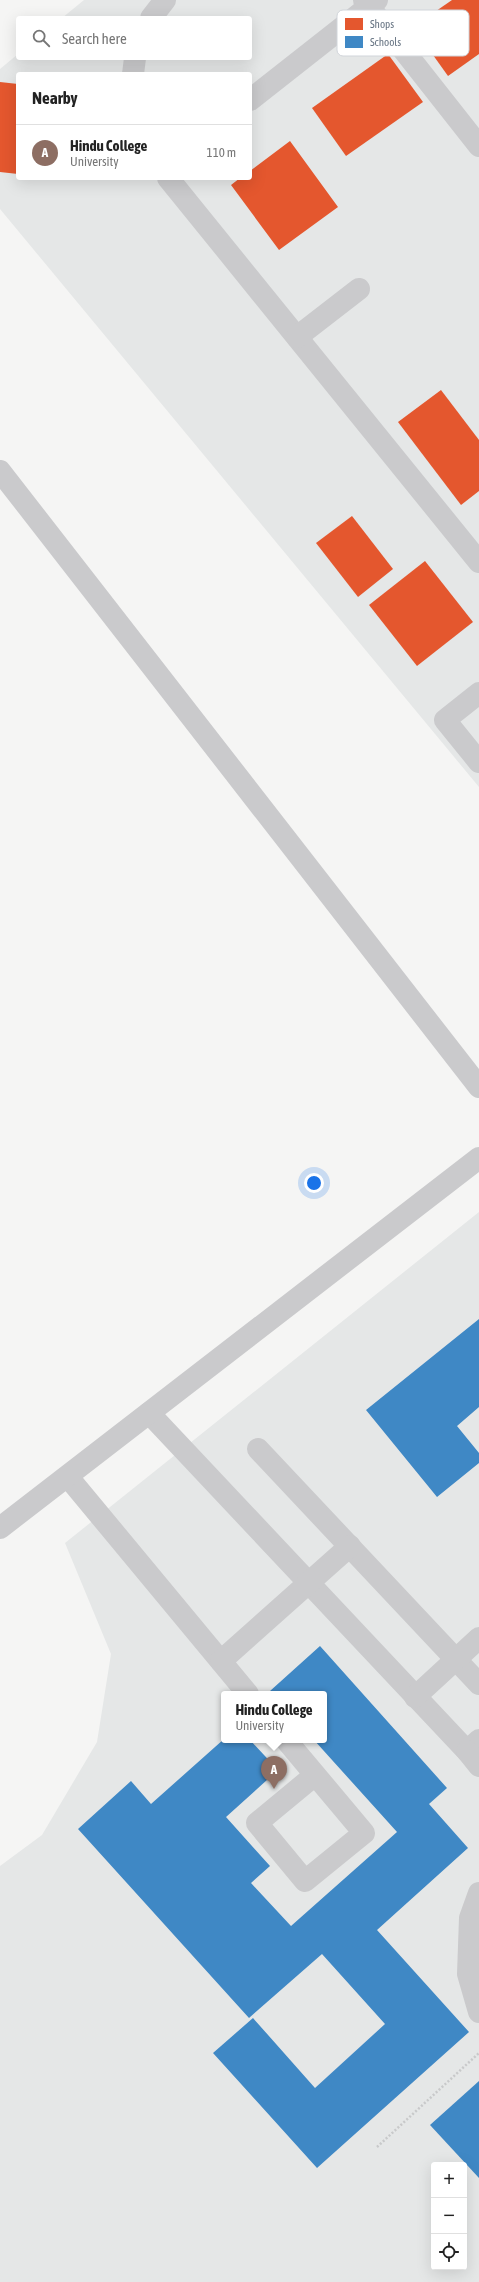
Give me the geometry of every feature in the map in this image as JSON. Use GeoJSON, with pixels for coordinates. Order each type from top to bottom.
{"type":"FeatureCollection","features":[{"type":"Feature","properties":{"kind":"street"},"geometry":{"type":"LineString","coordinates":[[153,16],[165,0]]}},
{"type":"Feature","properties":{"kind":"street"},"geometry":{"type":"LineString","coordinates":[[360,10],[370,2],[376,10]]}},
{"type":"Feature","properties":{"kind":"street"},"geometry":{"type":"LineString","coordinates":[[252,98],[337,29]]}},
{"type":"Feature","properties":{"kind":"street"},"geometry":{"type":"LineString","coordinates":[[411,56],[479,146]]}},
{"type":"Feature","properties":{"kind":"street"},"geometry":{"type":"LineString","coordinates":[[133,72],[135,60]]}},
{"type":"Feature","properties":{"kind":"street"},"geometry":{"type":"LineString","coordinates":[[170,180],[479,562]]}},
{"type":"Feature","properties":{"kind":"street"},"geometry":{"type":"LineString","coordinates":[[297,337],[359,289]]}},
{"type":"Feature","properties":{"kind":"street"},"geometry":{"type":"LineString","coordinates":[[0,471],[479,1087]]}},
{"type":"Feature","properties":{"kind":"street"},"geometry":{"type":"LineString","coordinates":[[479,693],[445,720],[479,762]]}},
{"type":"Feature","properties":{"kind":"street"},"geometry":{"type":"LineString","coordinates":[[0,1528],[68,1477],[479,1158]]}},
{"type":"Feature","properties":{"kind":"street"},"geometry":{"type":"LineString","coordinates":[[149,1413],[415,1697],[475,1753]]}},
{"type":"Feature","properties":{"kind":"street"},"geometry":{"type":"LineString","coordinates":[[258,1449],[479,1684]]}},
{"type":"Feature","properties":{"kind":"street"},"geometry":{"type":"LineString","coordinates":[[68,1477],[246,1691]]}},
{"type":"Feature","properties":{"kind":"street"},"geometry":{"type":"LineString","coordinates":[[221,1661],[350,1546]]}},
{"type":"Feature","properties":{"kind":"street"},"geometry":{"type":"LineString","coordinates":[[415,1697],[479,1638]]}},
{"type":"Feature","properties":{"kind":"street"},"geometry":{"type":"LineString","coordinates":[[288,1743],[364,1833],[305,1881],[257,1823],[315,1775]]}},
{"type":"Feature","properties":{"kind":"street"},"geometry":{"type":"LineString","coordinates":[[479,1893],[470,1918],[468,1974],[479,2012]]}},
{"type":"Feature","properties":{"kind":"path"},"geometry":{"type":"LineString","coordinates":[[376,2146],[479,2054]]}},
{"type":"Feature","properties":{"kind":"shaded area"},"geometry":{"type":"Polygon","coordinates":[[[84,0],[479,0],[479,787],[0,209],[0,69],[16,56],[16,60],[252,60],[252,16],[64,16],[84,0]]]}},
{"type":"Feature","properties":{"kind":"shaded area"},"geometry":{"type":"Polygon","coordinates":[[[479,1212],[479,2282],[0,2282],[0,1866],[42,1835],[97,1742],[111,1654],[65,1543],[479,1212]]]}},
{"type":"Feature","properties":{"kind":"building: Shops"},"geometry":{"type":"Polygon","coordinates":[[[452,0],[479,0],[479,54],[448,76],[434,56],[469,56],[469,10],[438,10],[452,0]]]}},
{"type":"Feature","properties":{"kind":"building: Shops"},"geometry":{"type":"Polygon","coordinates":[[[385,56],[389,56],[423,102],[346,156],[312,108],[385,56]]]}},
{"type":"Feature","properties":{"kind":"building: Shops"},"geometry":{"type":"Polygon","coordinates":[[[0,82],[16,84],[16,174],[0,172],[0,82]]]}},
{"type":"Feature","properties":{"kind":"building: Shops"},"geometry":{"type":"Polygon","coordinates":[[[290,141],[338,207],[279,250],[231,185],[237,180],[252,180],[252,170],[290,141]]]}},
{"type":"Feature","properties":{"kind":"building: Shops"},"geometry":{"type":"Polygon","coordinates":[[[441,390],[479,440],[479,491],[461,505],[398,422],[441,390]]]}},
{"type":"Feature","properties":{"kind":"building: Shops"},"geometry":{"type":"Polygon","coordinates":[[[352,516],[393,569],[358,597],[316,543],[352,516]]]}},
{"type":"Feature","properties":{"kind":"building: Shops"},"geometry":{"type":"Polygon","coordinates":[[[425,561],[473,622],[417,666],[369,605],[425,561]]]}},
{"type":"Feature","properties":{"kind":"building: Schools"},"geometry":{"type":"Polygon","coordinates":[[[479,1319],[479,1407],[457,1426],[479,1453],[479,1463],[437,1497],[366,1410],[479,1319]]]}},
{"type":"Feature","properties":{"kind":"building: Schools"},"geometry":{"type":"Polygon","coordinates":[[[320,1646],[447,1788],[429,1804],[468,1848],[377,1930],[469,2032],[317,2168],[213,2053],[253,2018],[315,2088],[385,2024],[322,1954],[249,2018],[78,1829],[131,1781],[151,1804],[221,1742],[221,1743],[253,1743],[278,1770],[226,1817],[270,1866],[251,1883],[291,1926],[397,1832],[317,1743],[327,1743],[327,1691],[270,1691],[320,1646]]]}},
{"type":"Feature","properties":{"kind":"building: Schools"},"geometry":{"type":"Polygon","coordinates":[[[479,2081],[479,2178],[467,2165],[467,2162],[464,2162],[430,2125],[479,2081]]]}},
{"type":"Feature","properties":{"kind":"place","name":"Hindu College"},"geometry":{"type":"Point","coordinates":[274,1789]}}]}
